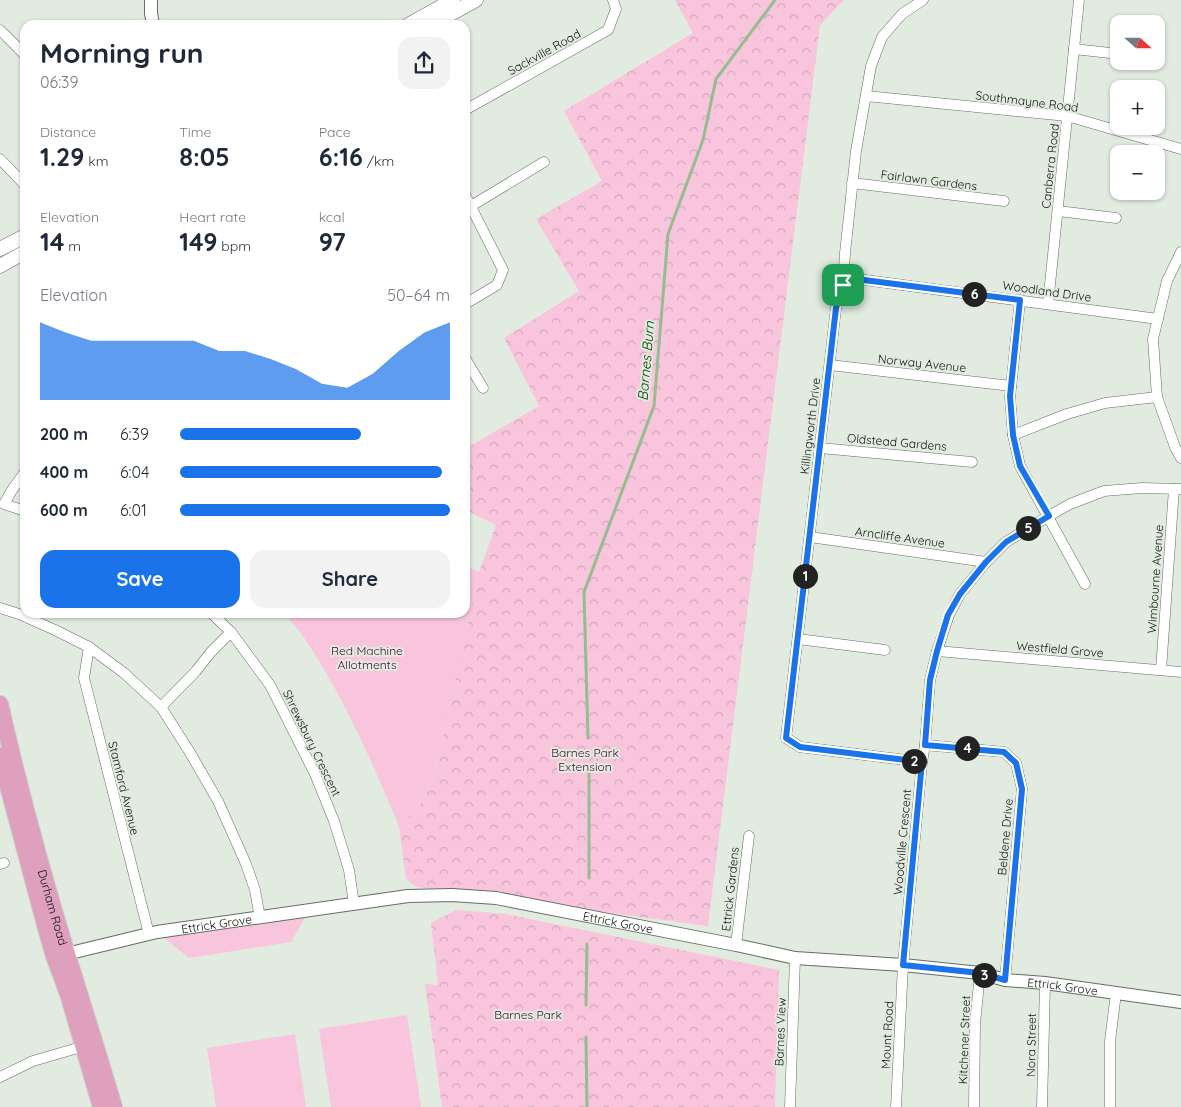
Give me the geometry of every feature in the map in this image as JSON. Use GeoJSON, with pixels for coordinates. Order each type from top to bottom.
{"type":"FeatureCollection","features":[{"type":"Feature","properties":{"kind":"highway","name":"Durham Road"},"geometry":{"type":"LineString","coordinates":[[0,704],[38,854],[69,997],[114,1107]]}},
{"type":"Feature","properties":{"kind":"highway","name":"Durham Road"},"geometry":{"type":"LineString","coordinates":[[0,756],[61,955]]}},
{"type":"Feature","properties":{"kind":"highway","name":"Durham Road"},"geometry":{"type":"LineString","coordinates":[[89,1045],[101,1107]]}},
{"type":"Feature","properties":{"kind":"main road"},"geometry":{"type":"LineString","coordinates":[[417,20],[453,0]]}},
{"type":"Feature","properties":{"kind":"main road"},"geometry":{"type":"LineString","coordinates":[[440,20],[476,0]]}},
{"type":"Feature","properties":{"kind":"main road"},"geometry":{"type":"LineString","coordinates":[[0,249],[20,239]]}},
{"type":"Feature","properties":{"kind":"main road"},"geometry":{"type":"LineString","coordinates":[[0,266],[20,255]]}},
{"type":"Feature","properties":{"kind":"street"},"geometry":{"type":"LineString","coordinates":[[151,0],[152,20]]}},
{"type":"Feature","properties":{"kind":"street","name":"Sackville Road"},"geometry":{"type":"LineString","coordinates":[[470,107],[608,30],[616,9],[613,0]]}},
{"type":"Feature","properties":{"kind":"street","name":"Killingworth Drive"},"geometry":{"type":"LineString","coordinates":[[922,762],[800,747],[786,738],[836,308],[843,285],[856,151],[871,66],[882,37],[902,14],[923,0]]}},
{"type":"Feature","properties":{"kind":"street","name":"Canberra Road"},"geometry":{"type":"LineString","coordinates":[[1048,304],[1079,0]]}},
{"type":"Feature","properties":{"kind":"street"},"geometry":{"type":"LineString","coordinates":[[0,30],[20,50]]}},
{"type":"Feature","properties":{"kind":"street"},"geometry":{"type":"LineString","coordinates":[[1074,49],[1110,53]]}},
{"type":"Feature","properties":{"kind":"street","name":"Southmayne Road"},"geometry":{"type":"LineString","coordinates":[[866,96],[1067,116],[1181,149]]}},
{"type":"Feature","properties":{"kind":"street"},"geometry":{"type":"LineString","coordinates":[[0,159],[20,180]]}},
{"type":"Feature","properties":{"kind":"street"},"geometry":{"type":"LineString","coordinates":[[470,301],[497,285],[503,270],[471,206],[544,162]]}},
{"type":"Feature","properties":{"kind":"street","name":"Fairlawn Gardens"},"geometry":{"type":"LineString","coordinates":[[852,183],[1004,201]]}},
{"type":"Feature","properties":{"kind":"street"},"geometry":{"type":"LineString","coordinates":[[1058,212],[1116,218]]}},
{"type":"Feature","properties":{"kind":"street"},"geometry":{"type":"LineString","coordinates":[[1181,252],[1167,281],[1154,339],[1157,397],[1175,447],[1181,458]]}},
{"type":"Feature","properties":{"kind":"street","name":"Woodland Drive"},"geometry":{"type":"LineString","coordinates":[[843,285],[864,280],[1158,319]]}},
{"type":"Feature","properties":{"kind":"street"},"geometry":{"type":"LineString","coordinates":[[1020,300],[1010,396],[1013,435],[1020,466],[1085,584]]}},
{"type":"Feature","properties":{"kind":"street","name":"Norway Avenue"},"geometry":{"type":"LineString","coordinates":[[830,365],[1011,386]]}},
{"type":"Feature","properties":{"kind":"street"},"geometry":{"type":"LineString","coordinates":[[470,366],[483,388]]}},
{"type":"Feature","properties":{"kind":"street"},"geometry":{"type":"LineString","coordinates":[[1013,435],[1067,414],[1105,403],[1157,397]]}},
{"type":"Feature","properties":{"kind":"street","name":"Oldstead Gardens"},"geometry":{"type":"LineString","coordinates":[[820,448],[972,462]]}},
{"type":"Feature","properties":{"kind":"street"},"geometry":{"type":"LineString","coordinates":[[20,479],[4,504],[20,509]]}},
{"type":"Feature","properties":{"kind":"street","name":"Woodville Crescent"},"geometry":{"type":"LineString","coordinates":[[903,965],[930,680],[948,615],[960,594],[986,562],[1006,542],[1070,504],[1104,492],[1142,488],[1178,489]]}},
{"type":"Feature","properties":{"kind":"street","name":"Wimbourne Avenue"},"geometry":{"type":"LineString","coordinates":[[1161,670],[1178,489]]}},
{"type":"Feature","properties":{"kind":"street","name":"Arncliffe Avenue"},"geometry":{"type":"LineString","coordinates":[[810,537],[986,562]]}},
{"type":"Feature","properties":{"kind":"street"},"geometry":{"type":"LineString","coordinates":[[0,608],[20,614]]}},
{"type":"Feature","properties":{"kind":"street"},"geometry":{"type":"LineString","coordinates":[[28,618],[89,647],[124,673],[161,707],[190,751],[218,801],[246,864],[255,890],[260,918]]}},
{"type":"Feature","properties":{"kind":"street","name":"Shrewsbury Crescent"},"geometry":{"type":"LineString","coordinates":[[216,618],[231,632],[270,685],[315,774],[337,829],[349,870],[354,904]]}},
{"type":"Feature","properties":{"kind":"street"},"geometry":{"type":"LineString","coordinates":[[161,707],[231,632]]}},
{"type":"Feature","properties":{"kind":"street"},"geometry":{"type":"LineString","coordinates":[[798,639],[885,650]]}},
{"type":"Feature","properties":{"kind":"street","name":"Stamford Avenue"},"geometry":{"type":"LineString","coordinates":[[89,647],[84,678],[149,934]]}},
{"type":"Feature","properties":{"kind":"street","name":"Westfield Grove"},"geometry":{"type":"LineString","coordinates":[[937,651],[1181,672]]}},
{"type":"Feature","properties":{"kind":"street","name":"Beldene Drive"},"geometry":{"type":"LineString","coordinates":[[925,745],[1004,752],[1016,763],[1022,789],[1005,980]]}},
{"type":"Feature","properties":{"kind":"street","name":"Ettrick Gardens"},"geometry":{"type":"LineString","coordinates":[[736,945],[748,836]]}},
{"type":"Feature","properties":{"kind":"street","name":"Ettrick Grove"},"geometry":{"type":"LineString","coordinates":[[61,955],[149,934],[408,896],[452,896],[496,898],[795,958],[903,965],[980,973],[1005,980],[1045,983],[1181,1002]]}},
{"type":"Feature","properties":{"kind":"street","name":"Barnes View"},"geometry":{"type":"LineString","coordinates":[[790,1107],[795,958]]}},
{"type":"Feature","properties":{"kind":"street","name":"Mount Road"},"geometry":{"type":"LineString","coordinates":[[896,1107],[903,965]]}},
{"type":"Feature","properties":{"kind":"street","name":"Kitchener Street"},"geometry":{"type":"LineString","coordinates":[[974,1107],[975,1024],[980,973]]}},
{"type":"Feature","properties":{"kind":"street","name":"Nora Street"},"geometry":{"type":"LineString","coordinates":[[1042,1107],[1045,983]]}},
{"type":"Feature","properties":{"kind":"street"},"geometry":{"type":"LineString","coordinates":[[1116,993],[1110,1041],[1110,1107],[1119,1107]]}},
{"type":"Feature","properties":{"kind":"street"},"geometry":{"type":"LineString","coordinates":[[0,1077],[32,1061],[89,1045]]}},
{"type":"Feature","properties":{"kind":"green space","name":"Barnes Park Extension"},"geometry":{"type":"Polygon","coordinates":[[[675,0],[844,0],[820,25],[708,926],[417,887],[406,879],[399,826],[420,805],[434,778],[479,572],[496,525],[470,512],[470,446],[539,406],[504,338],[579,291],[536,219],[602,181],[564,111],[693,33],[675,0]]]}},
{"type":"Feature","properties":{"kind":"green space"},"geometry":{"type":"Polygon","coordinates":[[[470,568],[479,572],[470,613],[470,568]]]}},
{"type":"Feature","properties":{"kind":"green space","name":"Red Machine Allotments"},"geometry":{"type":"Polygon","coordinates":[[[288,618],[469,618],[434,778],[420,805],[399,826],[368,754],[345,707],[298,629],[288,618]]]}},
{"type":"Feature","properties":{"kind":"green space","name":"Barnes Park"},"geometry":{"type":"Polygon","coordinates":[[[456,910],[506,914],[779,970],[775,1107],[442,1107],[425,984],[438,985],[431,923],[456,910]]]}},
{"type":"Feature","properties":{"kind":"green space"},"geometry":{"type":"Polygon","coordinates":[[[309,911],[291,942],[189,958],[157,932],[309,911]]]}},
{"type":"Feature","properties":{"kind":"green space"},"geometry":{"type":"Polygon","coordinates":[[[407,1015],[421,1107],[331,1107],[319,1029],[407,1015]]]}},
{"type":"Feature","properties":{"kind":"green space"},"geometry":{"type":"Polygon","coordinates":[[[295,1034],[306,1107],[216,1107],[207,1048],[295,1034]]]}},
{"type":"Feature","properties":{"kind":"waterway","name":"Barnes Burn"},"geometry":{"type":"LineString","coordinates":[[588,738],[584,592],[654,406],[668,234],[703,140],[716,79],[775,0]]}},
{"type":"Feature","properties":{"kind":"waterway"},"geometry":{"type":"LineString","coordinates":[[589,768],[589,878]]}},
{"type":"Feature","properties":{"kind":"waterway","name":"Barnes Burn"},"geometry":{"type":"LineString","coordinates":[[586,1005],[587,944]]}},
{"type":"Feature","properties":{"kind":"waterway","name":"Barnes Burn"},"geometry":{"type":"LineString","coordinates":[[586,1037],[587,1107]]}},
{"type":"Feature","properties":{"kind":"route"},"geometry":{"type":"LineString","coordinates":[[864,280],[1020,300],[1010,396],[1013,435],[1020,466],[1049,516],[1006,542],[986,562],[960,594],[948,615],[930,680],[925,745],[1004,752],[1016,763],[1022,789],[1005,980],[980,973],[903,965],[922,762],[800,747],[786,738],[836,308],[843,285],[864,280]]}}]}
